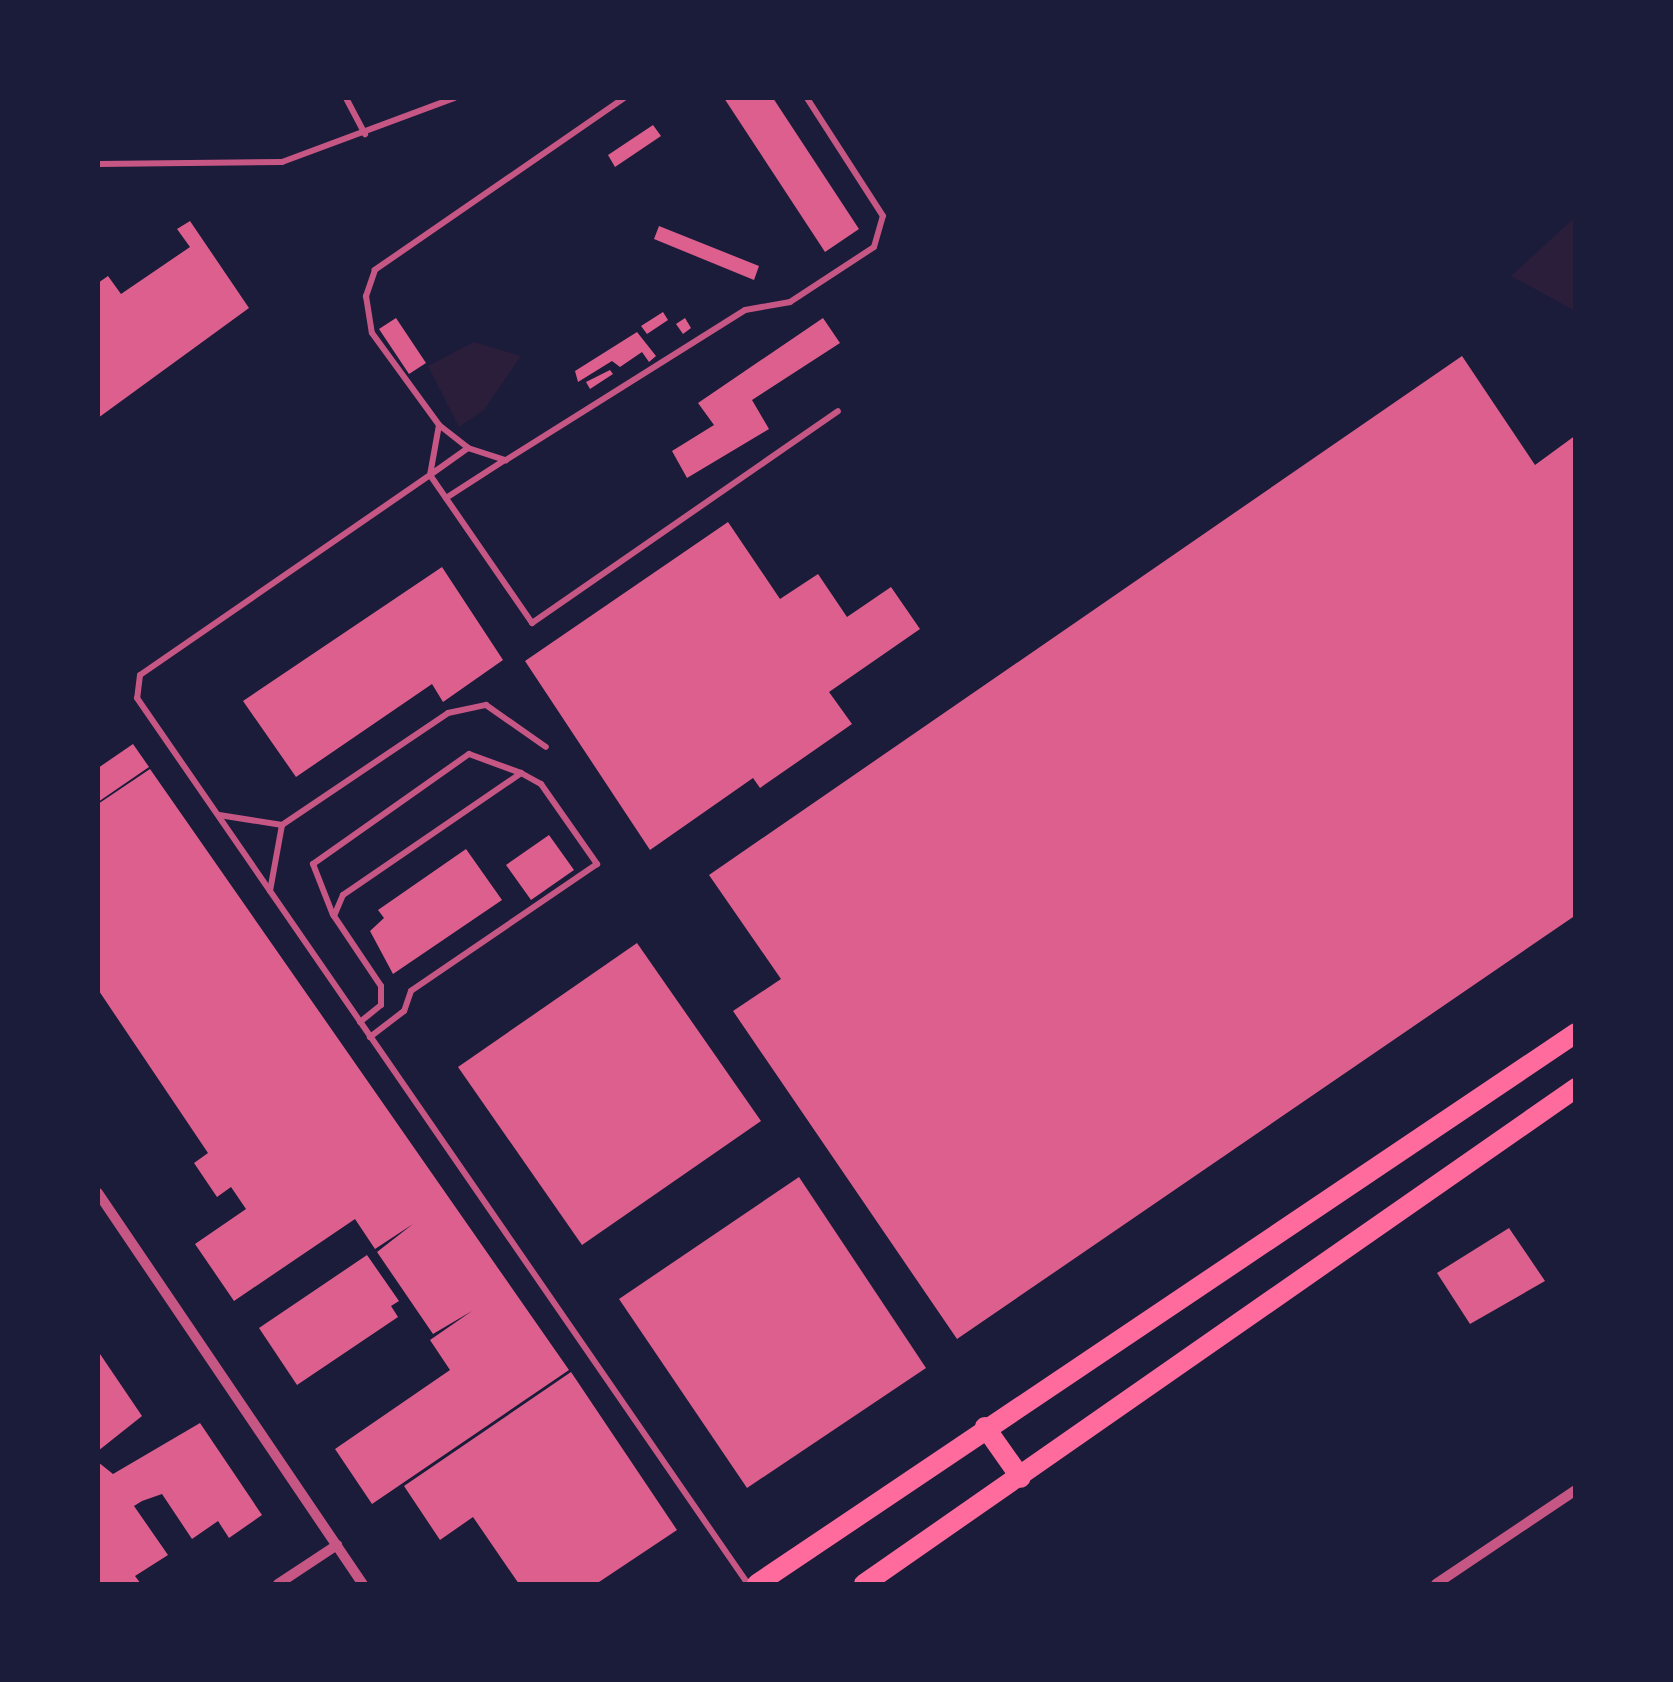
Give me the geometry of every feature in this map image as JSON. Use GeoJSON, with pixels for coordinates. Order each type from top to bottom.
{"type":"FeatureCollection","features":[{"type":"Feature","properties":{"kind":"main road"},"geometry":{"type":"LineString","coordinates":[[758,1584],[985,1427],[1576,1032]]}},
{"type":"Feature","properties":{"kind":"main road"},"geometry":{"type":"LineString","coordinates":[[864,1584],[1576,1088]]}},
{"type":"Feature","properties":{"kind":"main road"},"geometry":{"type":"LineString","coordinates":[[985,1427],[1021,1478]]}},
{"type":"Feature","properties":{"kind":"street"},"geometry":{"type":"LineString","coordinates":[[98,1193],[363,1584]]}},
{"type":"Feature","properties":{"kind":"street"},"geometry":{"type":"LineString","coordinates":[[1436,1584],[1576,1490]]}},
{"type":"Feature","properties":{"kind":"street"},"geometry":{"type":"LineString","coordinates":[[278,1584],[337,1545]]}},
{"type":"Feature","properties":{"kind":"lane"},"geometry":{"type":"LineString","coordinates":[[346,98],[365,134]]}},
{"type":"Feature","properties":{"kind":"lane"},"geometry":{"type":"LineString","coordinates":[[98,164],[282,162],[454,98]]}},
{"type":"Feature","properties":{"kind":"lane"},"geometry":{"type":"LineString","coordinates":[[506,460],[468,448],[439,425],[372,333],[366,296],[375,270],[624,98]]}},
{"type":"Feature","properties":{"kind":"lane"},"geometry":{"type":"LineString","coordinates":[[446,498],[745,310],[790,302],[874,247],[883,216],[808,98]]}},
{"type":"Feature","properties":{"kind":"lane"},"geometry":{"type":"LineString","coordinates":[[439,425],[430,475],[532,623],[838,410]]}},
{"type":"Feature","properties":{"kind":"lane"},"geometry":{"type":"LineString","coordinates":[[468,448],[140,675],[138,698],[748,1584]]}},
{"type":"Feature","properties":{"kind":"lane"},"geometry":{"type":"LineString","coordinates":[[217,814],[282,824],[448,713],[486,705],[546,747]]}},
{"type":"Feature","properties":{"kind":"lane"},"geometry":{"type":"LineString","coordinates":[[360,1022],[380,1005],[380,986],[334,916],[313,864],[468,754],[542,784],[597,864],[411,991],[404,1012],[370,1037]]}},
{"type":"Feature","properties":{"kind":"lane"},"geometry":{"type":"LineString","coordinates":[[334,916],[344,895],[521,773]]}},
{"type":"Feature","properties":{"kind":"lane"},"geometry":{"type":"LineString","coordinates":[[270,891],[282,824]]}},
{"type":"Feature","properties":{"kind":"shaded area"},"geometry":{"type":"Polygon","coordinates":[[[1575,217],[1575,311],[1511,276],[1575,217]]]}},
{"type":"Feature","properties":{"kind":"shaded area"},"geometry":{"type":"Polygon","coordinates":[[[474,342],[521,356],[484,410],[459,427],[428,366],[474,342]]]}},
{"type":"Feature","properties":{"kind":"building"},"geometry":{"type":"Polygon","coordinates":[[[724,98],[773,98],[859,229],[825,252],[724,98]]]}},
{"type":"Feature","properties":{"kind":"building"},"geometry":{"type":"Polygon","coordinates":[[[653,125],[661,136],[615,167],[608,155],[653,125]]]}},
{"type":"Feature","properties":{"kind":"building"},"geometry":{"type":"Polygon","coordinates":[[[190,221],[249,308],[98,418],[98,283],[108,276],[121,294],[190,247],[177,229],[190,221]]]}},
{"type":"Feature","properties":{"kind":"building"},"geometry":{"type":"Polygon","coordinates":[[[659,226],[759,266],[754,280],[654,239],[659,226]]]}},
{"type":"Feature","properties":{"kind":"building"},"geometry":{"type":"Polygon","coordinates":[[[663,312],[668,320],[647,334],[641,326],[663,312]]]}},
{"type":"Feature","properties":{"kind":"building"},"geometry":{"type":"Polygon","coordinates":[[[396,318],[426,363],[409,374],[379,329],[396,318]]]}},
{"type":"Feature","properties":{"kind":"building"},"geometry":{"type":"Polygon","coordinates":[[[685,318],[691,328],[683,334],[676,324],[685,318]]]}},
{"type":"Feature","properties":{"kind":"building"},"geometry":{"type":"Polygon","coordinates":[[[823,318],[840,343],[752,400],[769,429],[687,478],[672,451],[714,425],[698,403],[823,318]]]}},
{"type":"Feature","properties":{"kind":"building"},"geometry":{"type":"Polygon","coordinates":[[[637,332],[656,356],[649,362],[642,352],[620,367],[612,361],[578,382],[575,371],[637,332]]]}},
{"type":"Feature","properties":{"kind":"building"},"geometry":{"type":"Polygon","coordinates":[[[1462,356],[1535,465],[1576,435],[1576,915],[957,1339],[733,1011],[781,979],[709,875],[1462,356]]]}},
{"type":"Feature","properties":{"kind":"building"},"geometry":{"type":"Polygon","coordinates":[[[610,370],[613,374],[590,389],[586,382],[610,370]]]}},
{"type":"Feature","properties":{"kind":"building"},"geometry":{"type":"Polygon","coordinates":[[[728,522],[780,599],[818,574],[847,617],[891,587],[920,629],[829,692],[852,724],[760,788],[753,778],[650,850],[525,661],[728,522]]]}},
{"type":"Feature","properties":{"kind":"building"},"geometry":{"type":"Polygon","coordinates":[[[442,567],[503,660],[443,702],[432,684],[296,777],[243,701],[442,567]]]}},
{"type":"Feature","properties":{"kind":"building"},"geometry":{"type":"Polygon","coordinates":[[[133,744],[149,767],[98,802],[98,768],[133,744]]]}},
{"type":"Feature","properties":{"kind":"building"},"geometry":{"type":"Polygon","coordinates":[[[150,769],[569,1370],[372,1504],[335,1449],[450,1370],[430,1340],[472,1311],[433,1334],[377,1252],[413,1224],[375,1249],[355,1219],[234,1301],[195,1244],[246,1209],[231,1187],[217,1197],[194,1163],[208,1153],[99,991],[98,804],[150,769]]]}},
{"type":"Feature","properties":{"kind":"building"},"geometry":{"type":"Polygon","coordinates":[[[549,835],[574,870],[531,900],[506,865],[549,835]]]}},
{"type":"Feature","properties":{"kind":"building"},"geometry":{"type":"Polygon","coordinates":[[[466,849],[502,900],[393,974],[370,931],[384,918],[378,910],[466,849]]]}},
{"type":"Feature","properties":{"kind":"building"},"geometry":{"type":"Polygon","coordinates":[[[637,943],[761,1121],[582,1245],[458,1067],[637,943]]]}},
{"type":"Feature","properties":{"kind":"building"},"geometry":{"type":"Polygon","coordinates":[[[799,1177],[926,1368],[747,1488],[619,1299],[799,1177]]]}},
{"type":"Feature","properties":{"kind":"building"},"geometry":{"type":"Polygon","coordinates":[[[1509,1228],[1545,1281],[1470,1324],[1437,1273],[1509,1228]]]}},
{"type":"Feature","properties":{"kind":"building"},"geometry":{"type":"Polygon","coordinates":[[[367,1255],[399,1301],[391,1306],[398,1317],[297,1385],[259,1328],[367,1255]]]}},
{"type":"Feature","properties":{"kind":"building"},"geometry":{"type":"Polygon","coordinates":[[[98,1351],[142,1416],[98,1451],[98,1351]]]}},
{"type":"Feature","properties":{"kind":"building"},"geometry":{"type":"Polygon","coordinates":[[[571,1372],[677,1530],[596,1584],[519,1584],[473,1517],[440,1540],[404,1486],[571,1372]]]}},
{"type":"Feature","properties":{"kind":"building"},"geometry":{"type":"Polygon","coordinates":[[[200,1423],[262,1515],[229,1538],[218,1521],[192,1539],[162,1494],[142,1501],[134,1506],[168,1555],[135,1576],[141,1584],[98,1584],[98,1462],[113,1474],[200,1423]]]}}]}
